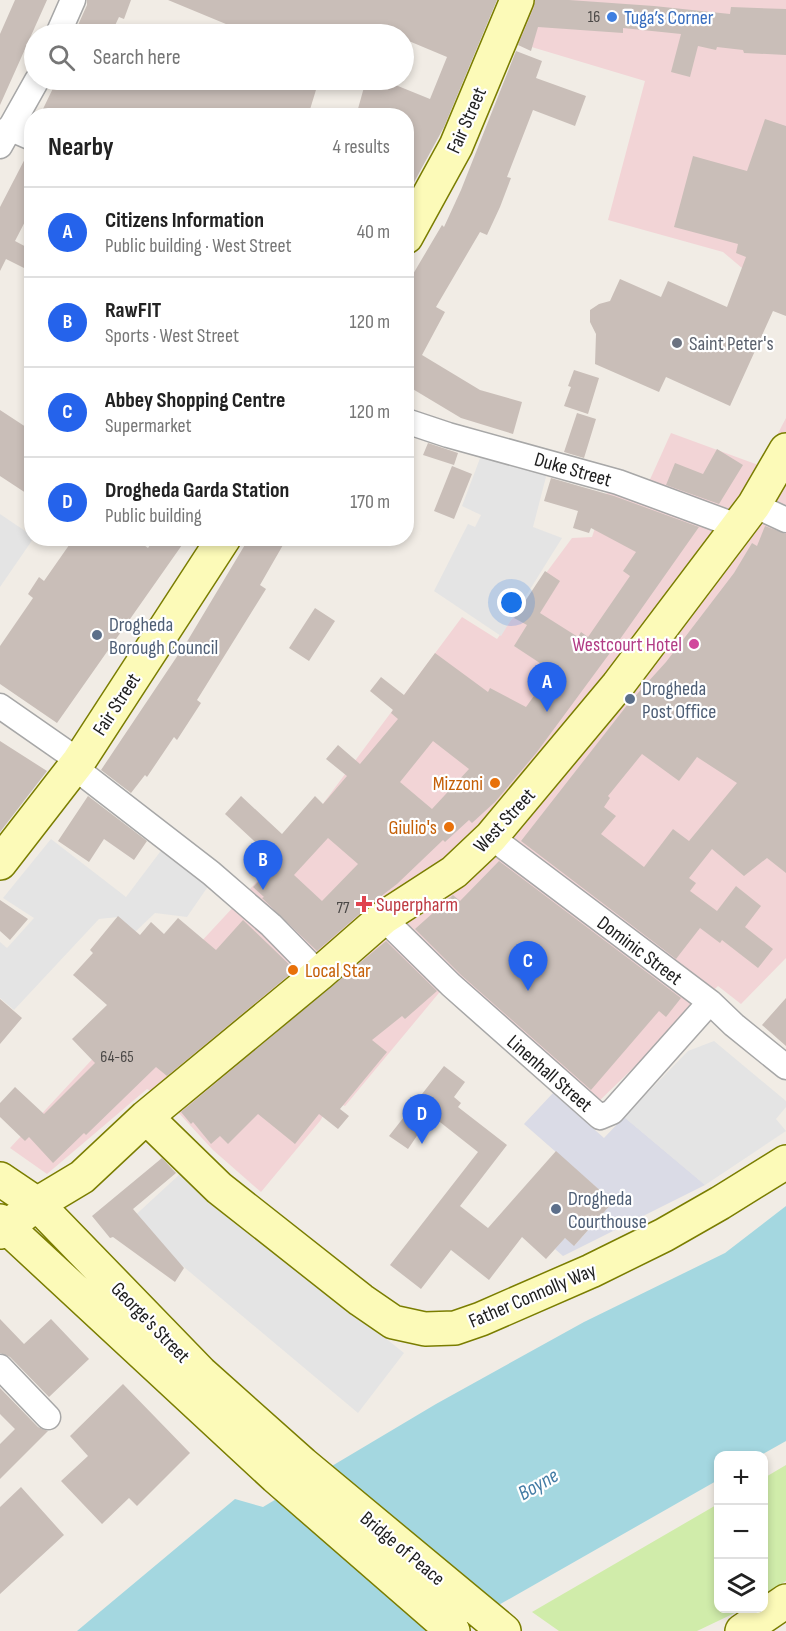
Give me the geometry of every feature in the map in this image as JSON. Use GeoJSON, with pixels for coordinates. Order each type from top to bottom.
{"type":"FeatureCollection","features":[{"type":"Feature","properties":{"kind":"main road","name":"Fair Street"},"geometry":{"type":"LineString","coordinates":[[414,222],[456,146],[517,0]]}},
{"type":"Feature","properties":{"kind":"main road","name":"West Street"},"geometry":{"type":"LineString","coordinates":[[3,1227],[82,1177],[146,1117],[383,918],[453,872],[491,837],[618,684],[746,516],[786,450]]}},
{"type":"Feature","properties":{"kind":"main road","name":"Fair Street"},"geometry":{"type":"LineString","coordinates":[[0,863],[76,764],[219,546]]}},
{"type":"Feature","properties":{"kind":"main road","name":"Father Connolly Way"},"geometry":{"type":"LineString","coordinates":[[146,1117],[219,1188],[330,1276],[393,1322],[425,1329],[455,1328],[532,1298],[664,1235],[786,1162]]}},
{"type":"Feature","properties":{"kind":"main road","name":"George's Street"},"geometry":{"type":"LineString","coordinates":[[0,1179],[37,1204],[201,1373],[290,1471]]}},
{"type":"Feature","properties":{"kind":"main road","name":"George's Street"},"geometry":{"type":"LineString","coordinates":[[3,1227],[290,1471]]}},
{"type":"Feature","properties":{"kind":"main road","name":"Bridge of Peace"},"geometry":{"type":"LineString","coordinates":[[290,1471],[501,1628]]}},
{"type":"Feature","properties":{"kind":"main road","name":"Bridge of Peace"},"geometry":{"type":"LineString","coordinates":[[290,1471],[453,1631]]}},
{"type":"Feature","properties":{"kind":"main road"},"geometry":{"type":"LineString","coordinates":[[742,1631],[786,1601]]}},
{"type":"Feature","properties":{"kind":"street"},"geometry":{"type":"LineString","coordinates":[[62,24],[73,0]]}},
{"type":"Feature","properties":{"kind":"street"},"geometry":{"type":"LineString","coordinates":[[24,138],[4,137],[31,90]]}},
{"type":"Feature","properties":{"kind":"street","name":"Duke Street"},"geometry":{"type":"LineString","coordinates":[[414,424],[448,435],[746,516],[786,520]]}},
{"type":"Feature","properties":{"kind":"street"},"geometry":{"type":"LineString","coordinates":[[0,706],[211,873],[272,925],[319,974]]}},
{"type":"Feature","properties":{"kind":"street","name":"Dominic Street"},"geometry":{"type":"LineString","coordinates":[[491,837],[710,1002],[734,1026],[786,1067]]}},
{"type":"Feature","properties":{"kind":"street","name":"Linenhall Street"},"geometry":{"type":"LineString","coordinates":[[383,918],[451,985],[600,1117],[612,1112],[710,1002]]}},
{"type":"Feature","properties":{"kind":"street"},"geometry":{"type":"LineString","coordinates":[[0,1367],[48,1417]]}},
{"type":"Feature","properties":{"kind":"shaded area"},"geometry":{"type":"Polygon","coordinates":[[[526,0],[786,0],[786,305],[723,252],[608,220],[645,81],[515,42],[526,0]]]}},
{"type":"Feature","properties":{"kind":"shaded area"},"geometry":{"type":"Polygon","coordinates":[[[786,418],[786,958],[741,1004],[718,986],[595,1105],[453,976],[345,1106],[332,1101],[320,1121],[261,1192],[213,1150],[163,1096],[147,1089],[47,1174],[10,1148],[299,836],[462,617],[497,639],[572,538],[592,537],[609,486],[643,495],[671,433],[761,466],[786,418]]]}},
{"type":"Feature","properties":{"kind":"shaded area"},"geometry":{"type":"Polygon","coordinates":[[[482,453],[547,473],[533,527],[562,538],[501,636],[434,591],[468,524],[475,527],[481,515],[462,506],[482,453]]]}},
{"type":"Feature","properties":{"kind":"shaded area"},"geometry":{"type":"Polygon","coordinates":[[[0,514],[24,530],[24,546],[28,546],[0,587],[0,514]]]}},
{"type":"Feature","properties":{"kind":"shaded area"},"geometry":{"type":"Polygon","coordinates":[[[51,839],[126,897],[163,848],[209,885],[187,917],[155,913],[135,932],[118,917],[99,919],[14,1010],[0,998],[0,942],[7,948],[34,918],[3,898],[51,839]]]}},
{"type":"Feature","properties":{"kind":"shaded area"},"geometry":{"type":"Polygon","coordinates":[[[714,1041],[786,1101],[786,1107],[776,1119],[786,1131],[705,1185],[624,1117],[688,1051],[714,1041]]]}},
{"type":"Feature","properties":{"kind":"shaded area"},"geometry":{"type":"Polygon","coordinates":[[[553,1093],[604,1138],[624,1117],[705,1185],[563,1256],[555,1249],[565,1238],[575,1245],[613,1202],[524,1124],[553,1093]]]}},
{"type":"Feature","properties":{"kind":"shaded area"},"geometry":{"type":"Polygon","coordinates":[[[180,1174],[404,1353],[358,1413],[129,1221],[180,1174]]]}},
{"type":"Feature","properties":{"kind":"green space"},"geometry":{"type":"Polygon","coordinates":[[[786,1465],[786,1581],[768,1592],[768,1505],[768,1476],[786,1465]]]}},
{"type":"Feature","properties":{"kind":"green space"},"geometry":{"type":"Polygon","coordinates":[[[714,1506],[714,1613],[735,1613],[697,1631],[559,1631],[532,1612],[714,1506]]]}},
{"type":"Feature","properties":{"kind":"water","name":"Boyne"},"geometry":{"type":"Polygon","coordinates":[[[786,1206],[786,1441],[768,1451],[714,1451],[714,1482],[453,1631],[77,1631],[235,1499],[263,1507],[436,1404],[584,1322],[725,1253],[786,1206]]]}},
{"type":"Feature","properties":{"kind":"building"},"geometry":{"type":"Polygon","coordinates":[[[15,0],[47,0],[36,24],[24,24],[24,51],[0,105],[0,34],[15,0]]]}},
{"type":"Feature","properties":{"kind":"building"},"geometry":{"type":"Polygon","coordinates":[[[87,0],[131,0],[124,19],[119,17],[116,24],[78,24],[87,0]]]}},
{"type":"Feature","properties":{"kind":"building"},"geometry":{"type":"Polygon","coordinates":[[[168,0],[497,0],[444,127],[414,182],[414,108],[358,108],[363,90],[408,90],[430,99],[447,57],[414,43],[414,24],[226,24],[168,0]]]}},
{"type":"Feature","properties":{"kind":"building"},"geometry":{"type":"Polygon","coordinates":[[[535,0],[654,6],[730,14],[731,7],[786,9],[786,55],[744,53],[743,50],[717,47],[716,50],[698,46],[690,77],[671,72],[681,34],[623,28],[623,33],[538,27],[531,51],[518,45],[535,0]]]}},
{"type":"Feature","properties":{"kind":"building"},"geometry":{"type":"Polygon","coordinates":[[[516,51],[542,61],[536,78],[586,96],[575,126],[533,110],[507,177],[511,178],[500,207],[487,235],[480,232],[436,307],[445,312],[422,355],[480,390],[522,402],[513,434],[461,418],[414,390],[414,272],[442,225],[444,227],[516,51]]]}},
{"type":"Feature","properties":{"kind":"building"},"geometry":{"type":"Polygon","coordinates":[[[52,90],[316,90],[310,108],[43,108],[52,90]]]}},
{"type":"Feature","properties":{"kind":"building"},"geometry":{"type":"Polygon","coordinates":[[[765,119],[786,126],[786,316],[773,311],[730,406],[666,377],[659,392],[595,364],[596,334],[590,322],[590,310],[610,301],[620,279],[661,297],[668,281],[727,307],[746,257],[736,253],[738,244],[674,227],[693,156],[747,171],[765,119]]]}},
{"type":"Feature","properties":{"kind":"building"},"geometry":{"type":"Polygon","coordinates":[[[24,161],[24,224],[15,241],[24,246],[24,268],[6,259],[0,271],[0,207],[24,161]]]}},
{"type":"Feature","properties":{"kind":"building"},"geometry":{"type":"Polygon","coordinates":[[[574,370],[599,378],[588,414],[564,406],[574,370]]]}},
{"type":"Feature","properties":{"kind":"building"},"geometry":{"type":"Polygon","coordinates":[[[0,410],[24,426],[24,492],[0,476],[0,410]]]}},
{"type":"Feature","properties":{"kind":"building"},"geometry":{"type":"Polygon","coordinates":[[[577,413],[596,419],[584,458],[564,452],[577,413]]]}},
{"type":"Feature","properties":{"kind":"building"},"geometry":{"type":"Polygon","coordinates":[[[428,443],[458,453],[454,465],[423,455],[428,443]]]}},
{"type":"Feature","properties":{"kind":"building"},"geometry":{"type":"Polygon","coordinates":[[[717,449],[743,465],[719,504],[666,485],[675,463],[703,474],[717,449]]]}},
{"type":"Feature","properties":{"kind":"building"},"geometry":{"type":"Polygon","coordinates":[[[452,466],[472,474],[454,519],[434,511],[452,466]]]}},
{"type":"Feature","properties":{"kind":"building"},"geometry":{"type":"Polygon","coordinates":[[[551,478],[614,496],[699,527],[537,752],[495,802],[472,823],[469,820],[445,842],[443,840],[397,884],[317,951],[253,887],[272,868],[268,854],[225,814],[241,796],[282,834],[315,796],[323,804],[347,776],[326,759],[338,745],[360,764],[398,719],[391,713],[393,710],[370,691],[381,677],[404,695],[435,653],[488,692],[490,688],[526,707],[552,671],[514,646],[527,625],[514,618],[545,571],[560,581],[540,613],[578,637],[581,632],[588,637],[630,576],[623,571],[636,552],[591,528],[589,533],[573,528],[578,511],[544,501],[551,478]],[[433,741],[400,782],[432,809],[469,769],[433,741]],[[328,838],[294,875],[322,901],[358,864],[328,838]]]}},
{"type":"Feature","properties":{"kind":"building"},"geometry":{"type":"Polygon","coordinates":[[[765,526],[786,534],[786,873],[767,858],[744,876],[712,849],[689,878],[696,883],[690,891],[717,911],[736,886],[761,906],[745,927],[773,949],[758,968],[722,940],[720,943],[700,928],[676,959],[521,841],[628,704],[666,662],[734,573],[752,543],[757,546],[765,526]],[[642,754],[608,796],[610,798],[604,807],[616,816],[601,834],[644,867],[673,829],[689,841],[737,783],[697,757],[679,781],[642,754]]]}},
{"type":"Feature","properties":{"kind":"building","name":"Drogheda Borough Council"},"geometry":{"type":"Polygon","coordinates":[[[68,546],[145,546],[148,548],[149,546],[181,546],[57,723],[0,684],[0,646],[33,598],[28,594],[39,577],[44,581],[68,546]]]}},
{"type":"Feature","properties":{"kind":"building"},"geometry":{"type":"Polygon","coordinates":[[[244,546],[282,546],[260,585],[266,589],[197,700],[201,703],[177,740],[174,737],[147,777],[145,775],[131,793],[101,770],[188,640],[244,546]]]}},
{"type":"Feature","properties":{"kind":"building"},"geometry":{"type":"Polygon","coordinates":[[[315,608],[335,621],[309,661],[289,648],[315,608]]]}},
{"type":"Feature","properties":{"kind":"building"},"geometry":{"type":"Polygon","coordinates":[[[0,741],[47,771],[0,832],[0,741]]]}},
{"type":"Feature","properties":{"kind":"building"},"geometry":{"type":"Polygon","coordinates":[[[88,796],[147,841],[134,860],[104,839],[89,862],[58,841],[88,796]]]}},
{"type":"Feature","properties":{"kind":"building"},"geometry":{"type":"Polygon","coordinates":[[[499,861],[681,998],[666,1017],[659,1011],[591,1090],[461,975],[415,929],[453,895],[460,901],[499,861]]]}},
{"type":"Feature","properties":{"kind":"building"},"geometry":{"type":"Polygon","coordinates":[[[0,900],[28,919],[10,940],[0,931],[0,900]]]}},
{"type":"Feature","properties":{"kind":"building"},"geometry":{"type":"Polygon","coordinates":[[[118,916],[140,935],[151,922],[164,934],[178,918],[216,950],[243,920],[295,970],[167,1076],[156,1067],[86,1135],[84,1133],[53,1163],[29,1137],[25,1141],[0,1117],[0,1103],[15,1087],[44,1114],[95,1063],[72,1039],[107,1005],[73,975],[93,953],[90,950],[118,916]]]}},
{"type":"Feature","properties":{"kind":"building"},"geometry":{"type":"Polygon","coordinates":[[[386,941],[437,991],[405,1019],[402,1016],[372,1040],[387,1052],[340,1109],[349,1116],[338,1129],[319,1114],[295,1144],[258,1114],[228,1144],[220,1136],[211,1144],[193,1122],[191,1124],[181,1112],[386,941]]]}},
{"type":"Feature","properties":{"kind":"building"},"geometry":{"type":"Polygon","coordinates":[[[786,998],[786,1046],[762,1025],[786,998]]]}},
{"type":"Feature","properties":{"kind":"building"},"geometry":{"type":"Polygon","coordinates":[[[0,999],[22,1018],[0,1044],[0,999]]]}},
{"type":"Feature","properties":{"kind":"building"},"geometry":{"type":"Polygon","coordinates":[[[444,1066],[465,1082],[454,1097],[461,1103],[458,1107],[507,1145],[460,1206],[488,1228],[556,1151],[613,1202],[574,1246],[565,1238],[546,1259],[522,1237],[489,1280],[451,1250],[421,1289],[390,1265],[478,1152],[431,1115],[408,1149],[389,1136],[444,1066]]]}},
{"type":"Feature","properties":{"kind":"building"},"geometry":{"type":"Polygon","coordinates":[[[162,1158],[176,1173],[133,1209],[184,1268],[175,1282],[113,1237],[110,1238],[92,1216],[162,1158]]]}},
{"type":"Feature","properties":{"kind":"building"},"geometry":{"type":"Polygon","coordinates":[[[0,1319],[24,1344],[51,1319],[89,1359],[49,1397],[10,1357],[0,1353],[0,1319]]]}},
{"type":"Feature","properties":{"kind":"building"},"geometry":{"type":"Polygon","coordinates":[[[123,1384],[190,1453],[137,1506],[129,1498],[102,1524],[61,1481],[88,1456],[70,1436],[123,1384]]]}},
{"type":"Feature","properties":{"kind":"building"},"geometry":{"type":"Polygon","coordinates":[[[0,1388],[38,1427],[48,1431],[0,1479],[0,1444],[15,1429],[0,1414],[0,1388]]]}},
{"type":"Feature","properties":{"kind":"building"},"geometry":{"type":"Polygon","coordinates":[[[21,1487],[64,1535],[0,1594],[0,1507],[21,1487]]]}},
{"type":"Feature","properties":{"kind":"place","name":"Tuga’s Corner"},"geometry":{"type":"Point","coordinates":[612,17]}},
{"type":"Feature","properties":{"kind":"place","name":"Saint Peter's"},"geometry":{"type":"Point","coordinates":[677,343]}},
{"type":"Feature","properties":{"kind":"place","name":"Drogheda Borough Council"},"geometry":{"type":"Point","coordinates":[97,635]}},
{"type":"Feature","properties":{"kind":"place","name":"Westcourt Hotel"},"geometry":{"type":"Point","coordinates":[694,644]}},
{"type":"Feature","properties":{"kind":"place","name":"Drogheda Post Office"},"geometry":{"type":"Point","coordinates":[630,699]}},
{"type":"Feature","properties":{"kind":"place","name":"Citizens Information"},"geometry":{"type":"Point","coordinates":[547,712]}},
{"type":"Feature","properties":{"kind":"place","name":"Mizzoni"},"geometry":{"type":"Point","coordinates":[495,783]}},
{"type":"Feature","properties":{"kind":"place","name":"Giulio's"},"geometry":{"type":"Point","coordinates":[449,827]}},
{"type":"Feature","properties":{"kind":"place","name":"RawFIT"},"geometry":{"type":"Point","coordinates":[263,890]}},
{"type":"Feature","properties":{"kind":"place","name":"Superpharm"},"geometry":{"type":"Point","coordinates":[364,904]}},
{"type":"Feature","properties":{"kind":"place","name":"Local Star"},"geometry":{"type":"Point","coordinates":[293,970]}},
{"type":"Feature","properties":{"kind":"place","name":"Abbey Shopping Centre"},"geometry":{"type":"Point","coordinates":[528,991]}},
{"type":"Feature","properties":{"kind":"place","name":"Drogheda Garda Station"},"geometry":{"type":"Point","coordinates":[422,1144]}},
{"type":"Feature","properties":{"kind":"place","name":"Drogheda Courthouse"},"geometry":{"type":"Point","coordinates":[556,1209]}}]}
